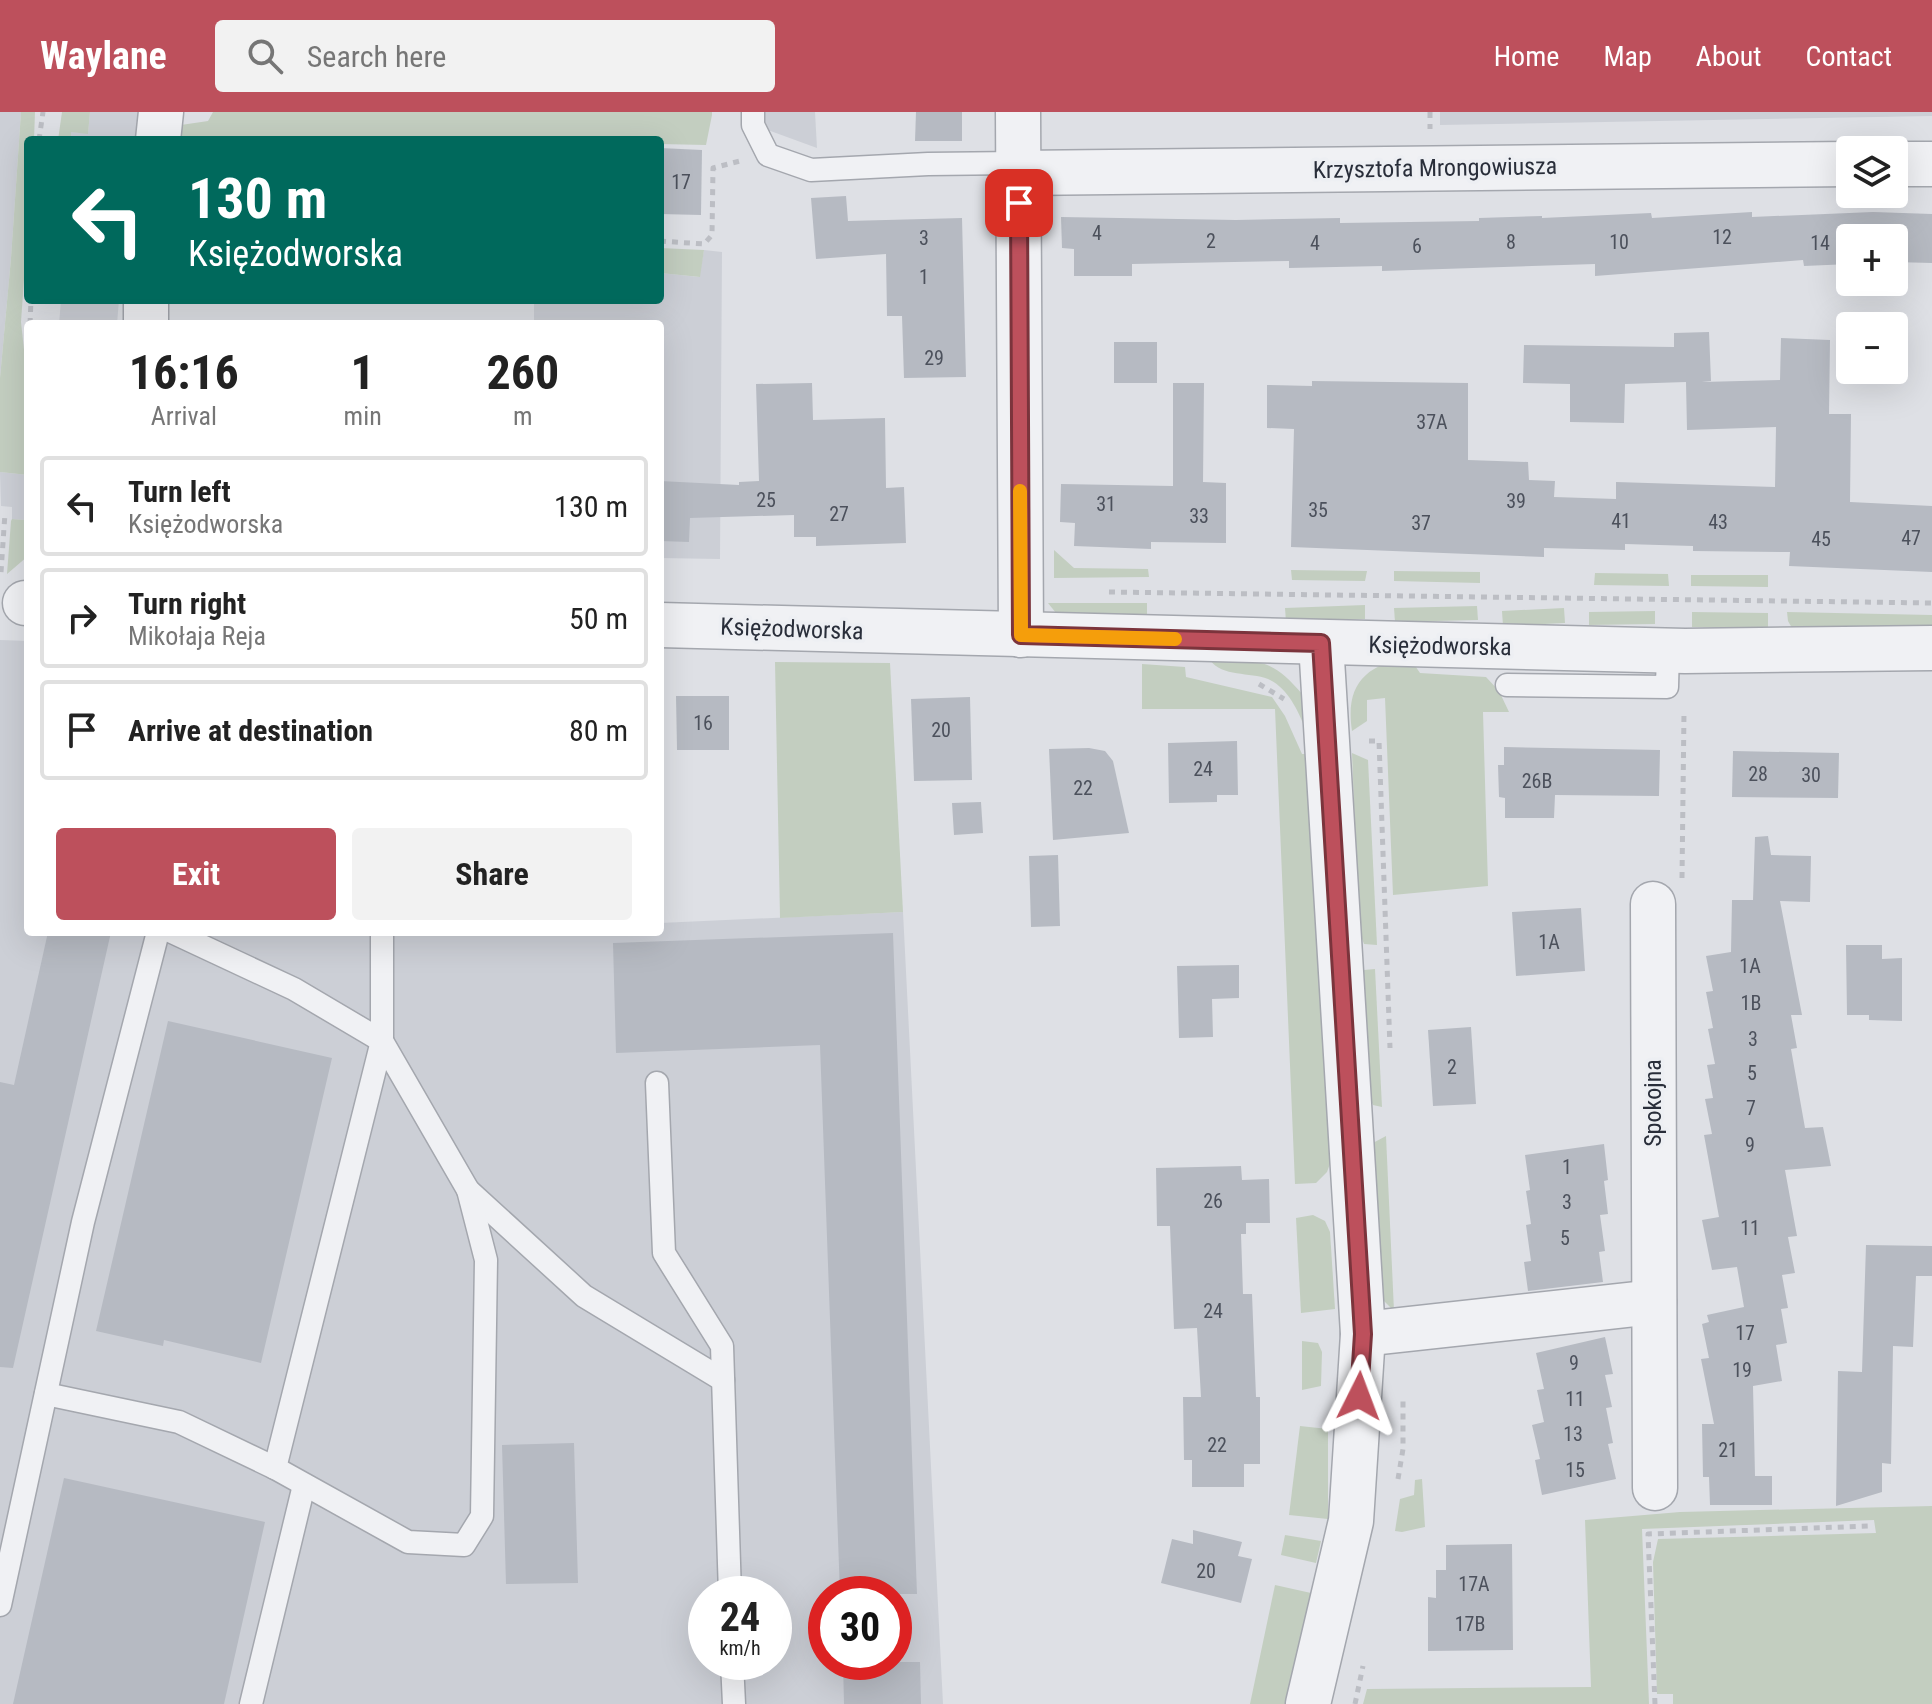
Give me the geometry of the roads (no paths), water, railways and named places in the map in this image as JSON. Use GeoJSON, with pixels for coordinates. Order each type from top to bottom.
{"type":"FeatureCollection","features":[{"type":"Feature","properties":{"kind":"street"},"geometry":{"type":"LineString","coordinates":[[158,136],[161,112]]}},
{"type":"Feature","properties":{"kind":"street"},"geometry":{"type":"LineString","coordinates":[[1018,112],[1021,635]]}},
{"type":"Feature","properties":{"kind":"street","name":"Krzysztofa Mrongowiusza"},"geometry":{"type":"LineString","coordinates":[[1018,168],[1836,164]]}},
{"type":"Feature","properties":{"kind":"street"},"geometry":{"type":"LineString","coordinates":[[1908,164],[1932,164]]}},
{"type":"Feature","properties":{"kind":"street","name":"Księżodworska"},"geometry":{"type":"LineString","coordinates":[[664,625],[1677,651],[1932,648]]}},
{"type":"Feature","properties":{"kind":"street"},"geometry":{"type":"LineString","coordinates":[[1308,1704],[1351,1521],[1363,1334],[1321,643]]}},
{"type":"Feature","properties":{"kind":"street","name":"Spokojna"},"geometry":{"type":"LineString","coordinates":[[1653,904],[1655,1488]]}},
{"type":"Feature","properties":{"kind":"street"},"geometry":{"type":"LineString","coordinates":[[1363,1334],[1654,1302]]}},
{"type":"Feature","properties":{"kind":"lane"},"geometry":{"type":"LineString","coordinates":[[753,112],[753,125],[768,155],[811,170],[928,164],[1018,168]]}},
{"type":"Feature","properties":{"kind":"lane"},"geometry":{"type":"LineString","coordinates":[[1507,685],[1667,687],[1677,651]]}},
{"type":"Feature","properties":{"kind":"lane"},"geometry":{"type":"LineString","coordinates":[[0,1605],[83,1222],[157,936]]}},
{"type":"Feature","properties":{"kind":"lane"},"geometry":{"type":"LineString","coordinates":[[46,1394],[179,1422],[275,1468],[408,1542],[464,1545],[482,1516],[486,1260],[468,1190],[382,1041],[294,989],[181,936]]}},
{"type":"Feature","properties":{"kind":"lane"},"geometry":{"type":"LineString","coordinates":[[275,1468],[382,1041],[382,936]]}},
{"type":"Feature","properties":{"kind":"lane"},"geometry":{"type":"LineString","coordinates":[[657,1083],[664,1253],[722,1346],[729,1576]]}},
{"type":"Feature","properties":{"kind":"lane"},"geometry":{"type":"LineString","coordinates":[[468,1190],[584,1296],[723,1380]]}},
{"type":"Feature","properties":{"kind":"lane"},"geometry":{"type":"LineString","coordinates":[[251,1704],[304,1485]]}},
{"type":"Feature","properties":{"kind":"lane"},"geometry":{"type":"LineString","coordinates":[[733,1680],[734,1704]]}}]}
